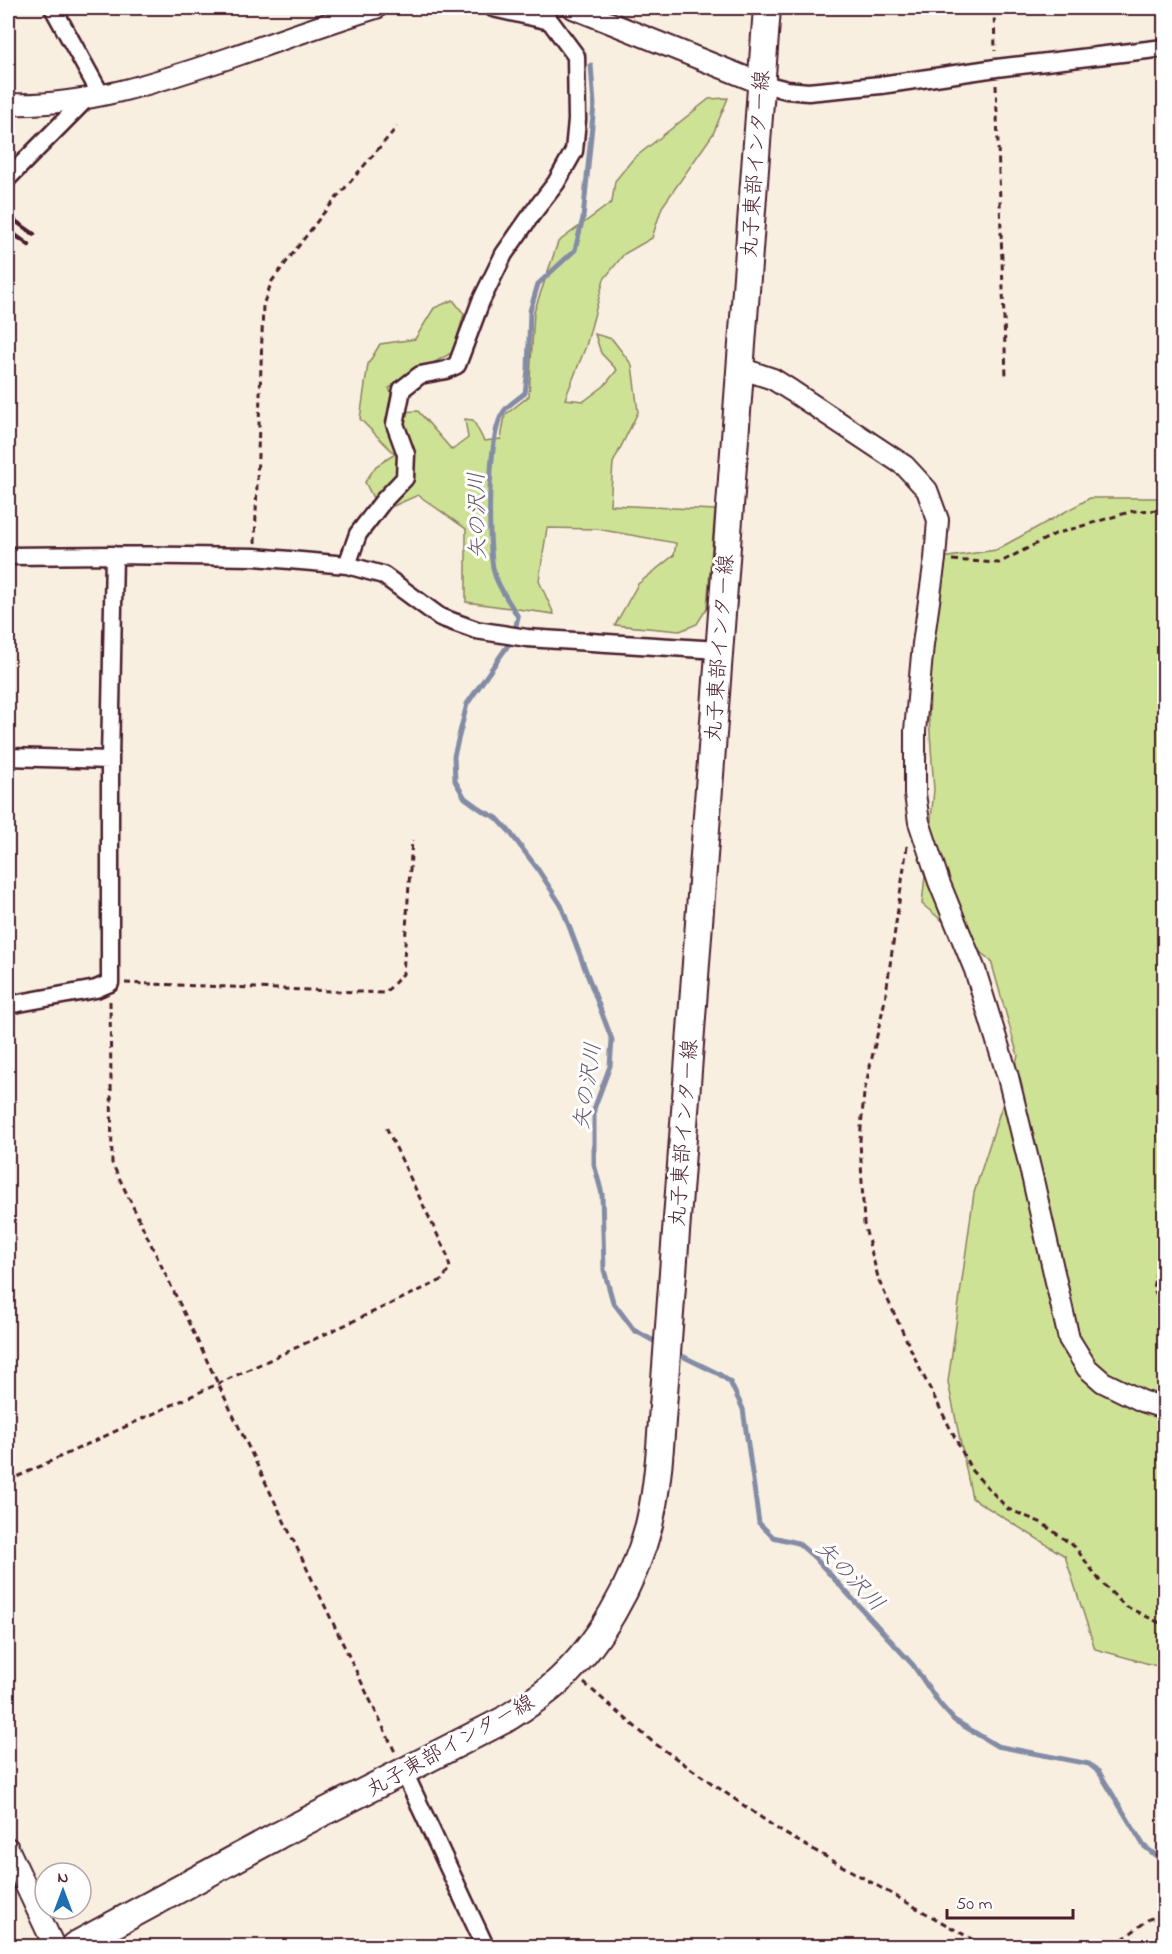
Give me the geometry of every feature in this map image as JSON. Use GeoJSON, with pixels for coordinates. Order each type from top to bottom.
{"type":"FeatureCollection","features":[{"type":"Feature","properties":{"kind":"main road","name":"丸子東部インター線"},"geometry":{"type":"LineString","coordinates":[[74,1947],[279,1835],[504,1720],[538,1698],[588,1649],[619,1599],[642,1548],[653,1503],[661,1434],[767,8]]}},
{"type":"Feature","properties":{"kind":"street"},"geometry":{"type":"LineString","coordinates":[[53,8],[94,97]]}},
{"type":"Feature","properties":{"kind":"street"},"geometry":{"type":"LineString","coordinates":[[8,104],[30,105],[94,97],[165,80],[376,8]]}},
{"type":"Feature","properties":{"kind":"street"},"geometry":{"type":"LineString","coordinates":[[347,566],[358,534],[384,500],[405,478],[406,454],[395,424],[402,388],[420,375],[446,370],[457,365],[481,301],[504,255],[556,183],[574,151],[577,120],[576,56],[550,21],[493,8]]}},
{"type":"Feature","properties":{"kind":"street"},"geometry":{"type":"LineString","coordinates":[[573,8],[760,83],[787,90],[808,92],[881,85],[996,68],[1164,48]]}},
{"type":"Feature","properties":{"kind":"street"},"geometry":{"type":"LineString","coordinates":[[8,178],[94,97]]}},
{"type":"Feature","properties":{"kind":"street"},"geometry":{"type":"LineString","coordinates":[[740,368],[773,379],[792,390],[905,466],[927,490],[938,520],[915,731],[915,794],[919,822],[939,882],[975,970],[1008,1077],[1069,1339],[1087,1368],[1102,1382],[1142,1401],[1164,1408]]}},
{"type":"Feature","properties":{"kind":"street"},"geometry":{"type":"LineString","coordinates":[[8,1005],[96,989],[110,983],[110,760],[114,555]]}},
{"type":"Feature","properties":{"kind":"street"},"geometry":{"type":"LineString","coordinates":[[8,556],[255,556],[347,566],[383,575],[440,617],[476,630],[526,638],[719,650]]}},
{"type":"Feature","properties":{"kind":"street"},"geometry":{"type":"LineString","coordinates":[[8,757],[110,760]]}},
{"type":"Feature","properties":{"kind":"street"},"geometry":{"type":"LineString","coordinates":[[404,1772],[485,1947]]}},
{"type":"Feature","properties":{"kind":"street"},"geometry":{"type":"LineString","coordinates":[[8,1848],[54,1947]]}},
{"type":"Feature","properties":{"kind":"path"},"geometry":{"type":"LineString","coordinates":[[994,8],[1006,377]]}},
{"type":"Feature","properties":{"kind":"path"},"geometry":{"type":"LineString","coordinates":[[255,556],[263,305],[272,281],[322,215],[397,128]]}},
{"type":"Feature","properties":{"kind":"path"},"geometry":{"type":"LineString","coordinates":[[935,559],[999,563],[1055,534],[1133,511],[1164,510]]}},
{"type":"Feature","properties":{"kind":"path"},"geometry":{"type":"LineString","coordinates":[[908,839],[885,1000],[864,1093],[861,1140],[864,1224],[879,1281],[920,1369],[972,1471],[1008,1509],[1042,1523],[1075,1547],[1101,1581],[1125,1606],[1164,1625]]}},
{"type":"Feature","properties":{"kind":"path"},"geometry":{"type":"LineString","coordinates":[[404,1772],[112,1163],[110,983],[385,993],[403,974],[412,840]]}},
{"type":"Feature","properties":{"kind":"path"},"geometry":{"type":"LineString","coordinates":[[8,1481],[442,1280],[450,1268],[447,1255],[386,1127]]}},
{"type":"Feature","properties":{"kind":"path"},"geometry":{"type":"LineString","coordinates":[[1164,1251],[1157,1268],[1153,1288],[1164,1307]]}},
{"type":"Feature","properties":{"kind":"path"},"geometry":{"type":"LineString","coordinates":[[569,1670],[654,1743],[782,1832],[984,1947]]}},
{"type":"Feature","properties":{"kind":"path"},"geometry":{"type":"LineString","coordinates":[[1114,1947],[1149,1919],[1164,1914]]}},
{"type":"Feature","properties":{"kind":"green space"},"geometry":{"type":"Polygon","coordinates":[[[728,98],[713,134],[662,207],[652,238],[624,254],[604,279],[586,346],[565,399],[584,401],[604,386],[617,370],[601,353],[595,334],[612,339],[632,365],[638,412],[613,463],[610,505],[715,510],[707,608],[697,624],[680,631],[615,625],[638,584],[674,555],[676,543],[597,529],[547,528],[539,581],[554,614],[466,602],[466,529],[418,495],[380,512],[365,482],[376,466],[395,454],[360,419],[368,364],[380,344],[415,339],[434,308],[453,300],[464,314],[453,352],[389,388],[399,412],[418,411],[452,450],[468,438],[465,419],[473,420],[484,441],[501,439],[505,415],[529,396],[534,312],[558,242],[612,202],[615,181],[633,159],[709,99],[728,98]]]}},
{"type":"Feature","properties":{"kind":"green space"},"geometry":{"type":"Polygon","coordinates":[[[1090,498],[1164,498],[1164,1668],[1095,1649],[1065,1556],[972,1498],[948,1382],[974,1193],[1018,1056],[991,961],[922,904],[934,790],[929,718],[935,559],[996,550],[1090,498]]]}},
{"type":"Feature","properties":{"kind":"waterway","name":"矢の沢川"},"geometry":{"type":"LineString","coordinates":[[591,65],[594,105],[583,218],[575,250],[538,284],[530,311],[525,393],[504,411],[498,423],[494,441],[490,489],[492,558],[498,584],[518,617],[513,638],[467,704],[454,756],[455,781],[465,798],[497,818],[509,831],[561,905],[612,1040],[610,1066],[594,1109],[594,1164],[602,1194],[604,1270],[613,1302],[634,1330],[661,1345]]}},
{"type":"Feature","properties":{"kind":"waterway","name":"矢の沢川"},"geometry":{"type":"LineString","coordinates":[[674,1352],[719,1374],[730,1382],[743,1409],[759,1523],[773,1537],[798,1543],[815,1558],[913,1665],[939,1703],[954,1720],[997,1746],[1089,1764],[1099,1772],[1144,1846],[1164,1862]]}},
{"type":"Feature","properties":{"kind":"railway"},"geometry":{"type":"LineString","coordinates":[[8,216],[34,234]]}},
{"type":"Feature","properties":{"kind":"railway"},"geometry":{"type":"LineString","coordinates":[[8,230],[29,245]]}}]}
